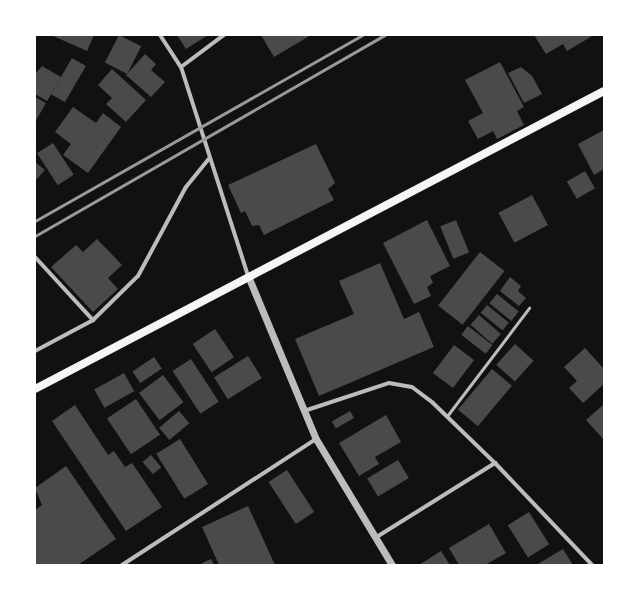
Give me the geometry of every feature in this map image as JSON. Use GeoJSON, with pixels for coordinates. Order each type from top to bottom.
{"type":"FeatureCollection","features":[{"type":"Feature","properties":{"kind":"main road"},"geometry":{"type":"LineString","coordinates":[[35,389],[248,276],[604,91]]}},
{"type":"Feature","properties":{"kind":"street"},"geometry":{"type":"LineString","coordinates":[[160,35],[180,67],[248,276],[316,439],[392,565]]}},
{"type":"Feature","properties":{"kind":"street"},"geometry":{"type":"LineString","coordinates":[[180,67],[224,35]]}},
{"type":"Feature","properties":{"kind":"street"},"geometry":{"type":"LineString","coordinates":[[35,351],[93,320],[138,276],[186,187],[210,159]]}},
{"type":"Feature","properties":{"kind":"street"},"geometry":{"type":"LineString","coordinates":[[35,257],[93,320]]}},
{"type":"Feature","properties":{"kind":"street"},"geometry":{"type":"LineString","coordinates":[[304,411],[389,383],[412,387],[447,416],[495,463],[592,565]]}},
{"type":"Feature","properties":{"kind":"street"},"geometry":{"type":"LineString","coordinates":[[122,565],[316,439]]}},
{"type":"Feature","properties":{"kind":"street"},"geometry":{"type":"LineString","coordinates":[[375,538],[495,463]]}},
{"type":"Feature","properties":{"kind":"lane"},"geometry":{"type":"LineString","coordinates":[[447,416],[529,308]]}},
{"type":"Feature","properties":{"kind":"building"},"geometry":{"type":"Polygon","coordinates":[[[51,35],[94,35],[87,51],[51,35]]]}},
{"type":"Feature","properties":{"kind":"building"},"geometry":{"type":"Polygon","coordinates":[[[119,35],[141,46],[127,74],[105,63],[119,35]]]}},
{"type":"Feature","properties":{"kind":"building"},"geometry":{"type":"Polygon","coordinates":[[[177,35],[208,35],[186,49],[177,35]]]}},
{"type":"Feature","properties":{"kind":"building"},"geometry":{"type":"Polygon","coordinates":[[[261,35],[311,35],[274,57],[261,35]]]}},
{"type":"Feature","properties":{"kind":"building"},"geometry":{"type":"Polygon","coordinates":[[[534,35],[594,35],[567,51],[563,44],[546,54],[534,35]]]}},
{"type":"Feature","properties":{"kind":"building"},"geometry":{"type":"Polygon","coordinates":[[[145,54],[156,64],[151,70],[165,82],[151,97],[126,75],[145,54]]]}},
{"type":"Feature","properties":{"kind":"building"},"geometry":{"type":"Polygon","coordinates":[[[72,58],[86,66],[65,102],[51,94],[72,58]]]}},
{"type":"Feature","properties":{"kind":"building"},"geometry":{"type":"Polygon","coordinates":[[[500,62],[524,107],[517,111],[524,125],[497,139],[493,131],[478,139],[468,121],[483,113],[465,80],[500,62]]]}},
{"type":"Feature","properties":{"kind":"building"},"geometry":{"type":"Polygon","coordinates":[[[42,66],[61,77],[47,101],[35,94],[35,74],[42,66]]]}},
{"type":"Feature","properties":{"kind":"building"},"geometry":{"type":"Polygon","coordinates":[[[521,67],[532,76],[542,94],[524,103],[508,73],[521,67]]]}},
{"type":"Feature","properties":{"kind":"building"},"geometry":{"type":"Polygon","coordinates":[[[112,69],[146,100],[126,122],[106,104],[112,98],[98,85],[112,69]]]}},
{"type":"Feature","properties":{"kind":"building"},"geometry":{"type":"Polygon","coordinates":[[[35,97],[46,103],[35,122],[35,97]]]}},
{"type":"Feature","properties":{"kind":"building"},"geometry":{"type":"Polygon","coordinates":[[[73,107],[96,123],[103,113],[121,127],[88,173],[63,155],[71,144],[55,132],[73,107]]]}},
{"type":"Feature","properties":{"kind":"building"},"geometry":{"type":"Polygon","coordinates":[[[604,130],[604,169],[594,175],[578,144],[604,130]]]}},
{"type":"Feature","properties":{"kind":"building"},"geometry":{"type":"Polygon","coordinates":[[[53,143],[74,175],[58,185],[37,153],[53,143]]]}},
{"type":"Feature","properties":{"kind":"building"},"geometry":{"type":"Polygon","coordinates":[[[316,144],[335,183],[328,189],[334,200],[264,235],[259,225],[252,226],[245,211],[241,213],[228,185],[316,144]]]}},
{"type":"Feature","properties":{"kind":"building"},"geometry":{"type":"Polygon","coordinates":[[[35,162],[45,170],[35,181],[35,162]]]}},
{"type":"Feature","properties":{"kind":"building"},"geometry":{"type":"Polygon","coordinates":[[[585,171],[595,188],[577,199],[567,182],[585,171]]]}},
{"type":"Feature","properties":{"kind":"building"},"geometry":{"type":"Polygon","coordinates":[[[532,195],[548,225],[514,243],[498,213],[532,195]]]}},
{"type":"Feature","properties":{"kind":"building"},"geometry":{"type":"Polygon","coordinates":[[[427,220],[450,266],[430,276],[433,283],[427,287],[431,296],[414,304],[383,243],[427,220]]]}},
{"type":"Feature","properties":{"kind":"building"},"geometry":{"type":"Polygon","coordinates":[[[456,220],[469,252],[453,259],[440,226],[456,220]]]}},
{"type":"Feature","properties":{"kind":"building"},"geometry":{"type":"Polygon","coordinates":[[[97,239],[122,265],[108,278],[118,289],[93,312],[51,267],[76,245],[83,252],[97,239]]]}},
{"type":"Feature","properties":{"kind":"building"},"geometry":{"type":"Polygon","coordinates":[[[480,252],[504,271],[463,325],[438,306],[480,252]]]}},
{"type":"Feature","properties":{"kind":"building"},"geometry":{"type":"Polygon","coordinates":[[[380,263],[404,319],[419,312],[434,347],[319,396],[295,339],[354,314],[339,281],[380,263]]]}},
{"type":"Feature","properties":{"kind":"building"},"geometry":{"type":"Polygon","coordinates":[[[510,277],[521,286],[518,291],[526,298],[519,306],[500,291],[510,277]]]}},
{"type":"Feature","properties":{"kind":"building"},"geometry":{"type":"Polygon","coordinates":[[[497,294],[519,312],[511,321],[489,303],[497,294]]]}},
{"type":"Feature","properties":{"kind":"building"},"geometry":{"type":"Polygon","coordinates":[[[487,305],[509,323],[502,330],[481,313],[487,305]]]}},
{"type":"Feature","properties":{"kind":"building"},"geometry":{"type":"Polygon","coordinates":[[[479,315],[501,334],[492,344],[470,325],[479,315]]]}},
{"type":"Feature","properties":{"kind":"building"},"geometry":{"type":"Polygon","coordinates":[[[468,326],[492,345],[486,354],[461,335],[468,326]]]}},
{"type":"Feature","properties":{"kind":"building"},"geometry":{"type":"Polygon","coordinates":[[[215,329],[234,357],[212,372],[193,344],[215,329]]]}},
{"type":"Feature","properties":{"kind":"building"},"geometry":{"type":"Polygon","coordinates":[[[515,344],[534,361],[515,382],[496,365],[515,344]]]}},
{"type":"Feature","properties":{"kind":"building"},"geometry":{"type":"Polygon","coordinates":[[[454,345],[474,360],[453,388],[433,373],[454,345]]]}},
{"type":"Feature","properties":{"kind":"building"},"geometry":{"type":"Polygon","coordinates":[[[585,348],[604,369],[604,384],[583,403],[569,388],[577,381],[564,367],[585,348]]]}},
{"type":"Feature","properties":{"kind":"building"},"geometry":{"type":"Polygon","coordinates":[[[248,356],[262,378],[228,399],[214,377],[248,356]]]}},
{"type":"Feature","properties":{"kind":"building"},"geometry":{"type":"Polygon","coordinates":[[[154,357],[162,369],[140,383],[132,372],[154,357]]]}},
{"type":"Feature","properties":{"kind":"building"},"geometry":{"type":"Polygon","coordinates":[[[191,359],[219,402],[200,414],[173,371],[191,359]]]}},
{"type":"Feature","properties":{"kind":"building"},"geometry":{"type":"Polygon","coordinates":[[[492,369],[512,386],[478,426],[458,410],[492,369]]]}},
{"type":"Feature","properties":{"kind":"building"},"geometry":{"type":"Polygon","coordinates":[[[124,373],[134,391],[104,408],[94,389],[124,373]]]}},
{"type":"Feature","properties":{"kind":"building"},"geometry":{"type":"Polygon","coordinates":[[[163,375],[183,402],[160,420],[139,393],[163,375]]]}},
{"type":"Feature","properties":{"kind":"building"},"geometry":{"type":"Polygon","coordinates":[[[136,399],[160,435],[131,454],[107,419],[136,399]]]}},
{"type":"Feature","properties":{"kind":"building"},"geometry":{"type":"Polygon","coordinates":[[[604,404],[604,440],[586,420],[604,404]]]}},
{"type":"Feature","properties":{"kind":"building"},"geometry":{"type":"Polygon","coordinates":[[[75,405],[108,455],[114,451],[125,467],[132,463],[162,507],[126,531],[52,421],[75,405]]]}},
{"type":"Feature","properties":{"kind":"building"},"geometry":{"type":"Polygon","coordinates":[[[179,411],[189,423],[169,440],[159,428],[179,411]]]}},
{"type":"Feature","properties":{"kind":"building"},"geometry":{"type":"Polygon","coordinates":[[[350,411],[354,418],[336,428],[332,421],[350,411]]]}},
{"type":"Feature","properties":{"kind":"building"},"geometry":{"type":"Polygon","coordinates":[[[386,415],[401,442],[375,457],[379,464],[359,476],[339,443],[386,415]]]}},
{"type":"Feature","properties":{"kind":"building"},"geometry":{"type":"Polygon","coordinates":[[[180,439],[208,484],[184,499],[156,454],[180,439]]]}},
{"type":"Feature","properties":{"kind":"building"},"geometry":{"type":"Polygon","coordinates":[[[151,455],[161,467],[153,474],[143,462],[151,455]]]}},
{"type":"Feature","properties":{"kind":"building"},"geometry":{"type":"Polygon","coordinates":[[[398,460],[409,478],[378,497],[367,479],[398,460]]]}},
{"type":"Feature","properties":{"kind":"building"},"geometry":{"type":"Polygon","coordinates":[[[66,466],[116,539],[78,565],[35,565],[35,510],[42,505],[35,488],[66,466]]]}},
{"type":"Feature","properties":{"kind":"building"},"geometry":{"type":"Polygon","coordinates":[[[287,470],[314,512],[296,524],[269,482],[287,470]]]}},
{"type":"Feature","properties":{"kind":"building"},"geometry":{"type":"Polygon","coordinates":[[[248,506],[275,565],[219,565],[202,527],[248,506]]]}},
{"type":"Feature","properties":{"kind":"building"},"geometry":{"type":"Polygon","coordinates":[[[529,512],[549,544],[528,557],[508,525],[529,512]]]}},
{"type":"Feature","properties":{"kind":"building"},"geometry":{"type":"Polygon","coordinates":[[[489,524],[506,553],[485,565],[459,565],[449,548],[489,524]]]}},
{"type":"Feature","properties":{"kind":"building"},"geometry":{"type":"Polygon","coordinates":[[[563,549],[573,565],[536,565],[563,549]]]}},
{"type":"Feature","properties":{"kind":"building"},"geometry":{"type":"Polygon","coordinates":[[[441,551],[450,565],[419,565],[441,551]]]}},
{"type":"Feature","properties":{"kind":"building"},"geometry":{"type":"Polygon","coordinates":[[[211,559],[214,565],[203,565],[202,563],[211,559]]]}},
{"type":"Feature","properties":{"kind":"railway"},"geometry":{"type":"LineString","coordinates":[[35,221],[362,35]]}},
{"type":"Feature","properties":{"kind":"railway"},"geometry":{"type":"LineString","coordinates":[[35,236],[385,35]]}}]}
